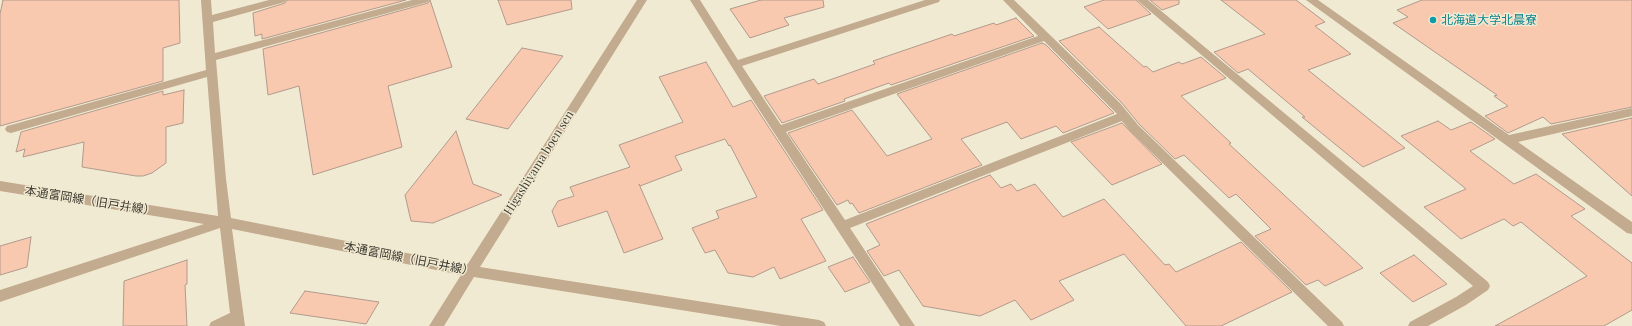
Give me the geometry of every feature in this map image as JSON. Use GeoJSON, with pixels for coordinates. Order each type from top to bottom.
{"type":"FeatureCollection","features":[{"type":"Feature","properties":{"kind":"street"},"geometry":{"type":"LineString","coordinates":[[206,0],[224,222],[237,321],[216,326]]}},
{"type":"Feature","properties":{"kind":"street"},"geometry":{"type":"LineString","coordinates":[[207,20],[281,0]]}},
{"type":"Feature","properties":{"kind":"street"},"geometry":{"type":"LineString","coordinates":[[211,58],[424,0]]}},
{"type":"Feature","properties":{"kind":"street","name":"Higashiyama boen sen"},"geometry":{"type":"LineString","coordinates":[[436,326],[642,0]]}},
{"type":"Feature","properties":{"kind":"street"},"geometry":{"type":"LineString","coordinates":[[695,0],[908,326]]}},
{"type":"Feature","properties":{"kind":"street"},"geometry":{"type":"LineString","coordinates":[[737,64],[935,0]]}},
{"type":"Feature","properties":{"kind":"street"},"geometry":{"type":"LineString","coordinates":[[1008,0],[1116,106],[1134,128],[1337,326]]}},
{"type":"Feature","properties":{"kind":"street"},"geometry":{"type":"LineString","coordinates":[[1142,0],[1483,286],[1461,301],[1415,326]]}},
{"type":"Feature","properties":{"kind":"street"},"geometry":{"type":"LineString","coordinates":[[1311,0],[1632,229]]}},
{"type":"Feature","properties":{"kind":"street"},"geometry":{"type":"LineString","coordinates":[[779,130],[1046,37]]}},
{"type":"Feature","properties":{"kind":"street"},"geometry":{"type":"LineString","coordinates":[[11,129],[212,72]]}},
{"type":"Feature","properties":{"kind":"street"},"geometry":{"type":"LineString","coordinates":[[1508,140],[1632,112]]}},
{"type":"Feature","properties":{"kind":"street"},"geometry":{"type":"LineString","coordinates":[[842,226],[1124,116]]}},
{"type":"Feature","properties":{"kind":"street","name":"本通富岡線（旧戸井線）"},"geometry":{"type":"LineString","coordinates":[[0,186],[224,222],[471,271],[819,326]]}},
{"type":"Feature","properties":{"kind":"street"},"geometry":{"type":"LineString","coordinates":[[0,296],[224,222]]}},
{"type":"Feature","properties":{"kind":"building"},"geometry":{"type":"Polygon","coordinates":[[[3,0],[179,0],[180,43],[163,48],[163,81],[0,126],[0,14],[3,0]]]}},
{"type":"Feature","properties":{"kind":"building"},"geometry":{"type":"Polygon","coordinates":[[[287,0],[406,0],[262,39],[262,34],[255,36],[253,13],[285,3],[287,0]]]}},
{"type":"Feature","properties":{"kind":"building"},"geometry":{"type":"Polygon","coordinates":[[[430,0],[452,67],[388,86],[402,147],[313,175],[299,86],[268,95],[263,49],[428,3],[430,0]]]}},
{"type":"Feature","properties":{"kind":"building"},"geometry":{"type":"Polygon","coordinates":[[[498,0],[571,0],[572,9],[507,25],[498,0]]]}},
{"type":"Feature","properties":{"kind":"building"},"geometry":{"type":"Polygon","coordinates":[[[761,0],[823,0],[824,7],[784,18],[789,25],[750,38],[730,9],[761,0]]]}},
{"type":"Feature","properties":{"kind":"building"},"geometry":{"type":"Polygon","coordinates":[[[1104,0],[1136,0],[1151,14],[1108,29],[1084,7],[1104,0]]]}},
{"type":"Feature","properties":{"kind":"building"},"geometry":{"type":"Polygon","coordinates":[[[1150,0],[1179,0],[1179,4],[1162,10],[1150,0]]]}},
{"type":"Feature","properties":{"kind":"building"},"geometry":{"type":"Polygon","coordinates":[[[1221,0],[1296,0],[1325,22],[1315,26],[1351,54],[1308,70],[1405,148],[1363,167],[1302,117],[1305,117],[1248,69],[1238,73],[1214,52],[1265,34],[1221,0]]]}},
{"type":"Feature","properties":{"kind":"building"},"geometry":{"type":"Polygon","coordinates":[[[1422,0],[1632,0],[1632,107],[1551,124],[1543,117],[1508,133],[1485,116],[1508,106],[1494,96],[1497,95],[1393,23],[1408,17],[1397,10],[1422,0]]]}},
{"type":"Feature","properties":{"kind":"building"},"geometry":{"type":"Polygon","coordinates":[[[1016,18],[1034,36],[891,85],[889,83],[844,99],[845,101],[782,123],[764,96],[814,79],[818,84],[875,64],[873,61],[952,34],[954,36],[994,23],[996,25],[1016,18]]]}},
{"type":"Feature","properties":{"kind":"building"},"geometry":{"type":"Polygon","coordinates":[[[1099,27],[1144,67],[1146,66],[1153,72],[1179,62],[1182,64],[1201,57],[1226,78],[1181,96],[1231,143],[1229,144],[1363,268],[1325,286],[1318,280],[1306,285],[1255,236],[1271,229],[1236,194],[1229,198],[1184,155],[1175,159],[1139,124],[1121,102],[1059,41],[1099,27]]]}},
{"type":"Feature","properties":{"kind":"building"},"geometry":{"type":"Polygon","coordinates":[[[1042,43],[1046,45],[1114,113],[1063,133],[1056,126],[1021,139],[1007,122],[961,139],[982,165],[859,213],[848,200],[837,205],[788,133],[852,110],[887,156],[932,139],[897,94],[1042,43]]]}},
{"type":"Feature","properties":{"kind":"building"},"geometry":{"type":"Polygon","coordinates":[[[522,48],[563,56],[508,129],[466,119],[522,48]]]}},
{"type":"Feature","properties":{"kind":"building"},"geometry":{"type":"Polygon","coordinates":[[[706,62],[733,107],[751,100],[823,210],[801,219],[826,261],[780,279],[774,267],[753,277],[728,273],[715,250],[705,253],[692,228],[719,218],[716,211],[757,197],[730,145],[729,146],[725,139],[675,156],[682,170],[640,186],[639,184],[663,239],[624,253],[607,211],[558,227],[552,211],[558,201],[574,196],[570,187],[630,167],[619,145],[683,122],[659,77],[706,62]]]}},
{"type":"Feature","properties":{"kind":"building"},"geometry":{"type":"Polygon","coordinates":[[[184,90],[183,123],[166,127],[166,163],[152,173],[143,176],[136,176],[82,167],[84,142],[23,157],[25,149],[16,152],[21,132],[163,91],[163,95],[184,90]]]}},
{"type":"Feature","properties":{"kind":"building"},"geometry":{"type":"Polygon","coordinates":[[[1632,118],[1632,196],[1562,134],[1632,118]]]}},
{"type":"Feature","properties":{"kind":"building"},"geometry":{"type":"Polygon","coordinates":[[[1438,121],[1451,130],[1471,122],[1495,139],[1470,151],[1514,184],[1536,174],[1585,209],[1571,216],[1632,263],[1632,310],[1604,326],[1495,326],[1587,276],[1521,222],[1513,226],[1504,219],[1461,239],[1424,207],[1466,189],[1401,136],[1438,121]]]}},
{"type":"Feature","properties":{"kind":"building"},"geometry":{"type":"Polygon","coordinates":[[[1122,123],[1162,164],[1112,185],[1071,142],[1122,123]]]}},
{"type":"Feature","properties":{"kind":"building"},"geometry":{"type":"Polygon","coordinates":[[[456,131],[473,184],[502,195],[433,223],[411,221],[405,195],[456,131]]]}},
{"type":"Feature","properties":{"kind":"building"},"geometry":{"type":"Polygon","coordinates":[[[990,175],[1001,188],[1011,184],[1017,191],[1035,184],[1063,217],[1104,199],[1165,265],[1169,264],[1176,272],[1241,242],[1292,292],[1221,326],[1186,326],[1124,254],[1059,281],[1074,300],[1031,320],[1015,300],[980,316],[923,306],[899,270],[884,276],[867,251],[880,245],[866,224],[990,175]]]}},
{"type":"Feature","properties":{"kind":"building"},"geometry":{"type":"Polygon","coordinates":[[[31,237],[27,267],[0,275],[0,246],[31,237]]]}},
{"type":"Feature","properties":{"kind":"building"},"geometry":{"type":"Polygon","coordinates":[[[1414,255],[1447,284],[1413,302],[1380,273],[1414,255]]]}},
{"type":"Feature","properties":{"kind":"building"},"geometry":{"type":"Polygon","coordinates":[[[853,257],[870,282],[845,292],[828,267],[853,257]]]}},
{"type":"Feature","properties":{"kind":"building"},"geometry":{"type":"Polygon","coordinates":[[[187,260],[187,284],[185,285],[187,326],[123,326],[124,281],[187,260]]]}},
{"type":"Feature","properties":{"kind":"building"},"geometry":{"type":"Polygon","coordinates":[[[305,291],[379,302],[366,324],[290,313],[305,291]]]}},
{"type":"Feature","properties":{"kind":"place","name":"北海道大学北晨寮"},"geometry":{"type":"Point","coordinates":[1433,20]}}]}
